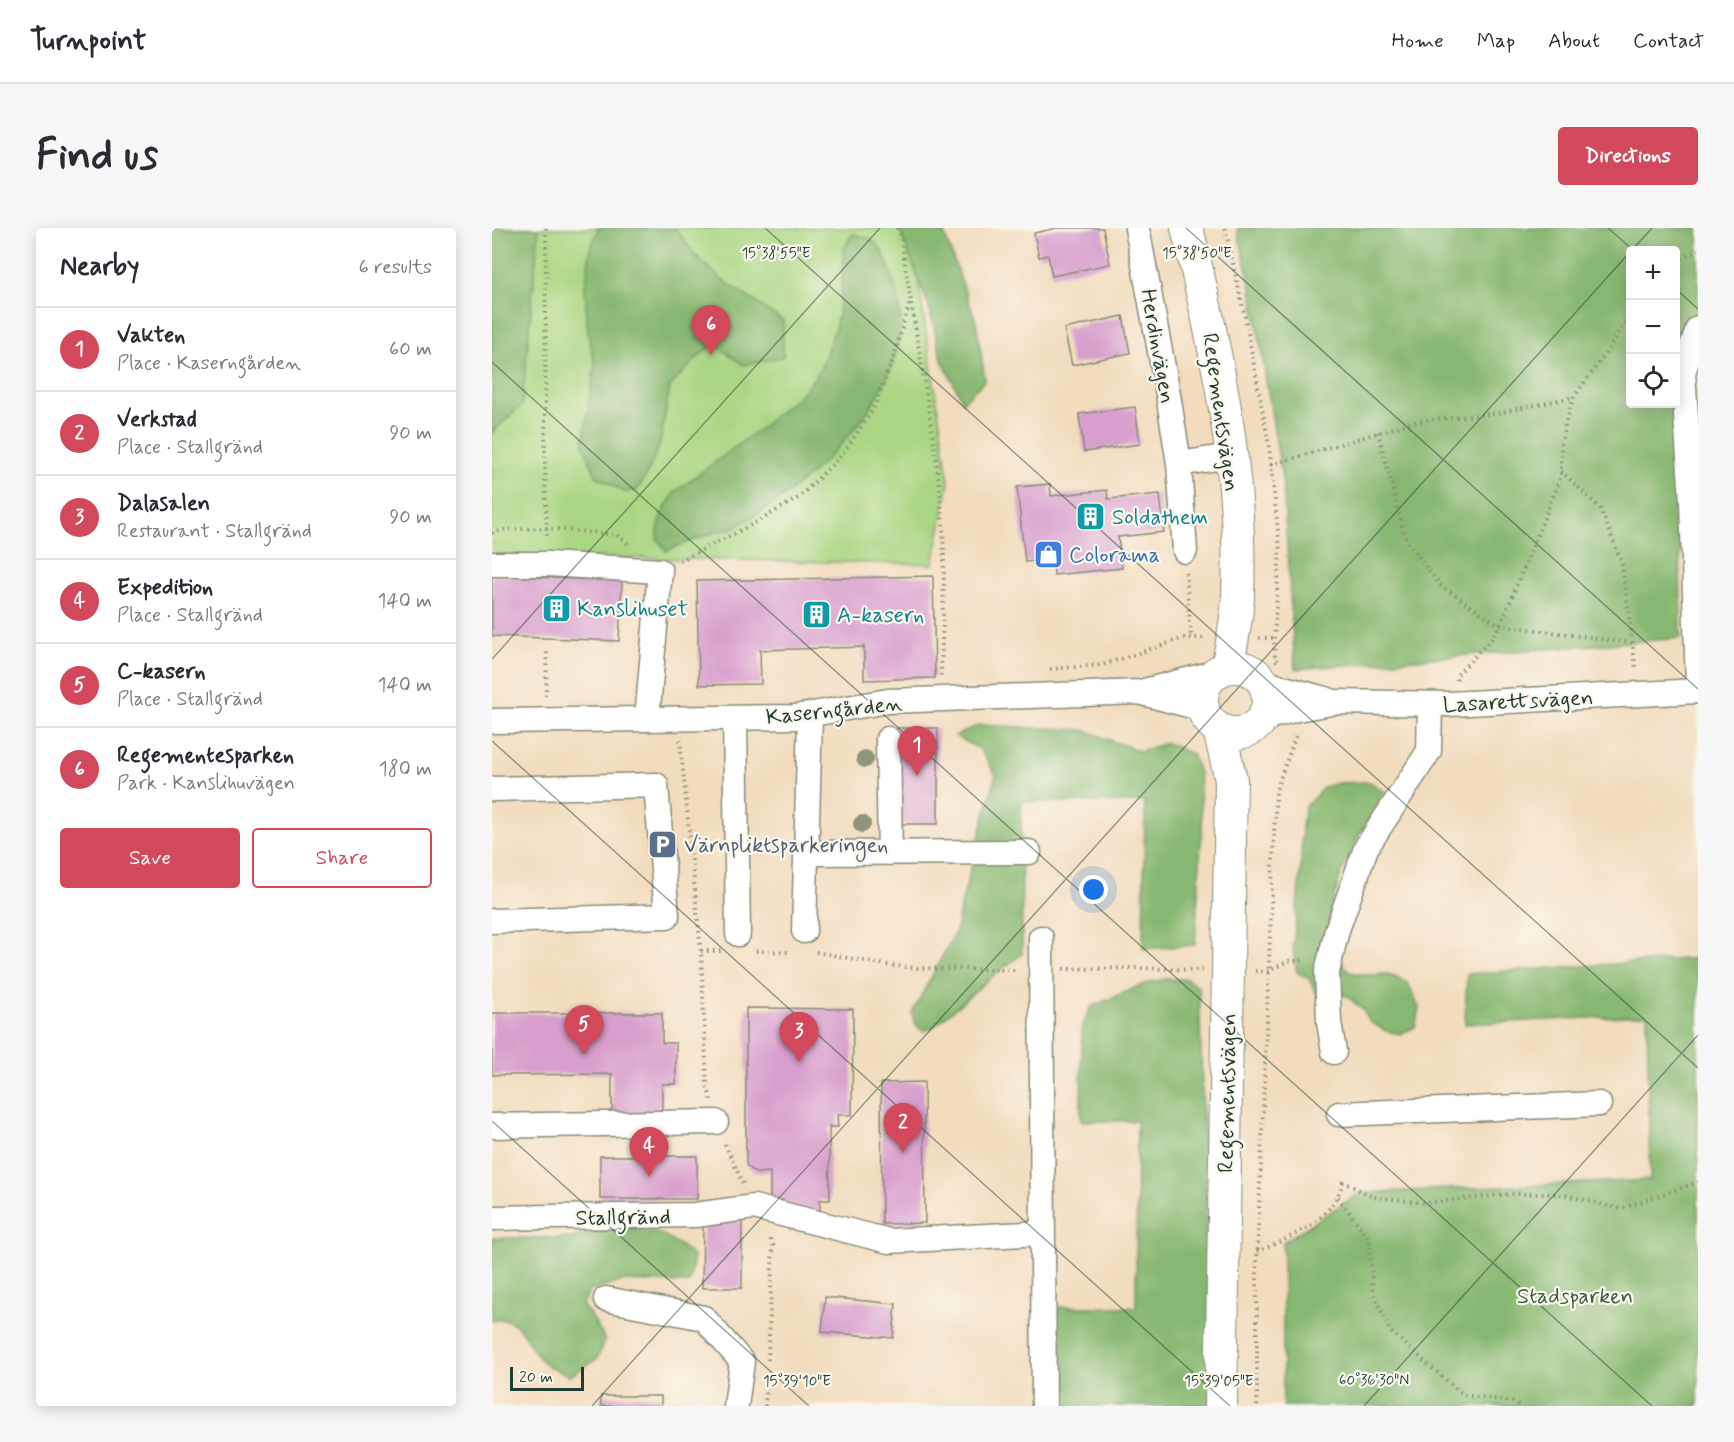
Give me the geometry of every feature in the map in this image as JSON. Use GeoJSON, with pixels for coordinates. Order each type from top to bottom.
{"type":"FeatureCollection","features":[{"type":"Feature","properties":{"kind":"main road","name":"Regementsvägen"},"geometry":{"type":"LineString","coordinates":[[1187,228],[1209,318],[1227,424],[1238,556],[1240,674]]}},
{"type":"Feature","properties":{"kind":"main road"},"geometry":{"type":"LineString","coordinates":[[1240,674],[1266,691],[1268,701],[1258,723],[1236,733],[1211,719],[1202,695],[1207,682],[1240,674]]}},
{"type":"Feature","properties":{"kind":"main road","name":"Regementsvägen"},"geometry":{"type":"LineString","coordinates":[[1211,719],[1231,780],[1221,1406]]}},
{"type":"Feature","properties":{"kind":"main road","name":"Regementsvägen"},"geometry":{"type":"LineString","coordinates":[[1231,780],[1258,723]]}},
{"type":"Feature","properties":{"kind":"street","name":"Herdinvägen"},"geometry":{"type":"LineString","coordinates":[[1137,228],[1179,464],[1185,551]]}},
{"type":"Feature","properties":{"kind":"street"},"geometry":{"type":"LineString","coordinates":[[1698,327],[1683,373],[1692,500],[1698,686]]}},
{"type":"Feature","properties":{"kind":"street"},"geometry":{"type":"LineString","coordinates":[[1179,464],[1230,456]]}},
{"type":"Feature","properties":{"kind":"street"},"geometry":{"type":"LineString","coordinates":[[492,564],[548,564],[660,571],[647,719]]}},
{"type":"Feature","properties":{"kind":"street","name":"Kaserngården"},"geometry":{"type":"LineString","coordinates":[[492,721],[795,717],[888,701],[1140,692],[1240,674]]}},
{"type":"Feature","properties":{"kind":"street","name":"Lasarettsvägen"},"geometry":{"type":"LineString","coordinates":[[1240,674],[1337,702]]}},
{"type":"Feature","properties":{"kind":"street","name":"Lasarettsvägen"},"geometry":{"type":"LineString","coordinates":[[1258,723],[1297,709],[1337,702],[1430,704],[1698,690]]}},
{"type":"Feature","properties":{"kind":"street","name":"Kaserngården"},"geometry":{"type":"LineString","coordinates":[[1140,692],[1211,719]]}},
{"type":"Feature","properties":{"kind":"street"},"geometry":{"type":"LineString","coordinates":[[1334,1052],[1328,1012],[1327,972],[1337,930],[1366,848],[1430,751],[1430,704]]}},
{"type":"Feature","properties":{"kind":"street"},"geometry":{"type":"LineString","coordinates":[[802,945],[810,715]]}},
{"type":"Feature","properties":{"kind":"street"},"geometry":{"type":"LineString","coordinates":[[735,718],[737,945]]}},
{"type":"Feature","properties":{"kind":"street"},"geometry":{"type":"LineString","coordinates":[[888,740],[890,853]]}},
{"type":"Feature","properties":{"kind":"street"},"geometry":{"type":"LineString","coordinates":[[492,789],[656,785],[667,916],[492,921]]}},
{"type":"Feature","properties":{"kind":"street"},"geometry":{"type":"LineString","coordinates":[[806,853],[1029,852]]}},
{"type":"Feature","properties":{"kind":"street"},"geometry":{"type":"LineString","coordinates":[[1041,938],[1044,1406]]}},
{"type":"Feature","properties":{"kind":"street"},"geometry":{"type":"LineString","coordinates":[[1339,1114],[1599,1104]]}},
{"type":"Feature","properties":{"kind":"street"},"geometry":{"type":"LineString","coordinates":[[492,1126],[716,1122]]}},
{"type":"Feature","properties":{"kind":"street"},"geometry":{"type":"LineString","coordinates":[[754,1206],[889,1241],[1043,1233]]}},
{"type":"Feature","properties":{"kind":"street","name":"Stallgränd"},"geometry":{"type":"LineString","coordinates":[[492,1218],[695,1215],[754,1206]]}},
{"type":"Feature","properties":{"kind":"street"},"geometry":{"type":"LineString","coordinates":[[606,1299],[704,1318],[742,1362],[736,1406]]}},
{"type":"Feature","properties":{"kind":"path"},"geometry":{"type":"LineString","coordinates":[[546,228],[547,543]]}},
{"type":"Feature","properties":{"kind":"path"},"geometry":{"type":"LineString","coordinates":[[897,228],[901,236],[925,381],[942,505],[941,678],[952,678]]}},
{"type":"Feature","properties":{"kind":"path"},"geometry":{"type":"LineString","coordinates":[[1225,228],[1245,317],[1269,445],[1280,549],[1274,638]]}},
{"type":"Feature","properties":{"kind":"path"},"geometry":{"type":"LineString","coordinates":[[1680,259],[1698,249]]}},
{"type":"Feature","properties":{"kind":"path"},"geometry":{"type":"LineString","coordinates":[[492,533],[504,530],[546,528],[617,536],[660,571],[757,522],[798,498],[840,457],[873,410],[892,362],[910,301]]}},
{"type":"Feature","properties":{"kind":"path"},"geometry":{"type":"LineString","coordinates":[[1456,681],[1457,675],[1493,637],[1499,625],[1561,477],[1564,424],[1574,397],[1626,321]]}},
{"type":"Feature","properties":{"kind":"path"},"geometry":{"type":"LineString","coordinates":[[1271,465],[1417,421],[1499,413],[1574,397]]}},
{"type":"Feature","properties":{"kind":"path"},"geometry":{"type":"LineString","coordinates":[[1378,432],[1406,540],[1440,585],[1499,625],[1633,643]]}},
{"type":"Feature","properties":{"kind":"path"},"geometry":{"type":"LineString","coordinates":[[1561,470],[1599,508],[1622,563],[1636,676]]}},
{"type":"Feature","properties":{"kind":"path"},"geometry":{"type":"LineString","coordinates":[[1046,669],[1102,665],[1184,638],[1192,638],[1185,551]]}},
{"type":"Feature","properties":{"kind":"path"},"geometry":{"type":"LineString","coordinates":[[545,702],[547,649]]}},
{"type":"Feature","properties":{"kind":"path"},"geometry":{"type":"LineString","coordinates":[[677,718],[696,884],[707,1084],[716,1122],[732,1162],[773,1245],[765,1406]]}},
{"type":"Feature","properties":{"kind":"path"},"geometry":{"type":"LineString","coordinates":[[1257,1406],[1257,1252],[1276,790],[1296,733]]}},
{"type":"Feature","properties":{"kind":"path"},"geometry":{"type":"LineString","coordinates":[[701,951],[737,945],[802,945],[886,965],[917,968],[1041,970],[1136,968],[1268,971],[1288,961],[1330,959]]}},
{"type":"Feature","properties":{"kind":"path"},"geometry":{"type":"LineString","coordinates":[[1257,1252],[1308,1229],[1338,1197],[1342,1182],[1374,1197],[1424,1203],[1511,1194],[1562,1194],[1620,1209],[1698,1182]]}},
{"type":"Feature","properties":{"kind":"path"},"geometry":{"type":"LineString","coordinates":[[1338,1197],[1369,1239],[1373,1292],[1390,1331],[1463,1395],[1513,1402],[1519,1406]]}},
{"type":"Feature","properties":{"kind":"green space"},"geometry":{"type":"Polygon","coordinates":[[[492,228],[910,228],[949,482],[933,564],[492,555],[492,228]]]}},
{"type":"Feature","properties":{"kind":"green space"},"geometry":{"type":"Polygon","coordinates":[[[492,228],[539,228],[522,405],[492,433],[492,228]]]}},
{"type":"Feature","properties":{"kind":"green space"},"geometry":{"type":"Polygon","coordinates":[[[599,228],[676,229],[694,254],[720,278],[783,321],[783,357],[744,365],[714,344],[670,386],[660,444],[645,478],[636,491],[624,492],[596,476],[583,443],[595,363],[588,334],[585,288],[591,246],[599,228]]]}},
{"type":"Feature","properties":{"kind":"green space"},"geometry":{"type":"Polygon","coordinates":[[[899,228],[942,228],[976,321],[985,380],[963,402],[942,360],[929,307],[899,228]]]}},
{"type":"Feature","properties":{"kind":"green space"},"geometry":{"type":"Polygon","coordinates":[[[1237,228],[1698,228],[1698,317],[1680,343],[1680,246],[1626,246],[1626,408],[1679,408],[1681,638],[1295,669],[1283,485],[1251,287],[1237,228]]]}},
{"type":"Feature","properties":{"kind":"green space"},"geometry":{"type":"Polygon","coordinates":[[[852,234],[870,239],[879,248],[887,262],[896,291],[900,327],[893,362],[877,397],[854,430],[826,460],[764,510],[735,527],[666,551],[657,538],[661,515],[675,492],[762,427],[806,389],[821,368],[836,326],[844,249],[852,234]]]}},
{"type":"Feature","properties":{"kind":"green space"},"geometry":{"type":"Polygon","coordinates":[[[979,725],[1084,730],[1139,751],[1167,743],[1192,754],[1199,773],[1202,827],[1195,945],[1143,949],[1145,802],[1021,802],[1022,954],[932,1028],[923,1031],[915,1024],[912,1013],[956,931],[996,775],[980,749],[955,736],[979,725]]]}},
{"type":"Feature","properties":{"kind":"green space"},"geometry":{"type":"Polygon","coordinates":[[[1370,782],[1385,792],[1359,836],[1341,873],[1330,912],[1340,961],[1349,972],[1366,975],[1388,974],[1408,983],[1419,1008],[1415,1027],[1400,1034],[1386,1031],[1370,1022],[1363,1010],[1346,995],[1316,993],[1309,979],[1297,972],[1293,948],[1305,807],[1324,787],[1338,783],[1370,782]]]}},
{"type":"Feature","properties":{"kind":"green space","name":"Stadsparken"},"geometry":{"type":"Polygon","coordinates":[[[1698,958],[1698,1406],[1283,1406],[1283,1242],[1360,1193],[1650,1180],[1647,1015],[1465,1024],[1467,974],[1698,958]]]}},
{"type":"Feature","properties":{"kind":"green space"},"geometry":{"type":"Polygon","coordinates":[[[1165,979],[1187,979],[1199,988],[1212,1406],[1058,1406],[1058,1307],[1136,1307],[1137,1121],[1081,1121],[1082,1027],[1091,1007],[1144,984],[1165,979]]]}},
{"type":"Feature","properties":{"kind":"green space"},"geometry":{"type":"Polygon","coordinates":[[[616,1228],[640,1229],[658,1233],[675,1242],[694,1257],[689,1283],[623,1281],[590,1291],[582,1305],[605,1340],[597,1359],[570,1376],[544,1363],[523,1333],[510,1321],[502,1319],[492,1321],[492,1238],[572,1238],[616,1228]]]}},
{"type":"Feature","properties":{"kind":"building"},"geometry":{"type":"Polygon","coordinates":[[[1057,228],[1103,228],[1110,264],[1052,276],[1048,255],[1039,257],[1034,233],[1057,228]]]}},
{"type":"Feature","properties":{"kind":"building"},"geometry":{"type":"Polygon","coordinates":[[[1123,316],[1130,353],[1072,365],[1064,329],[1123,316]]]}},
{"type":"Feature","properties":{"kind":"building"},"geometry":{"type":"Polygon","coordinates":[[[1135,407],[1140,444],[1084,452],[1079,414],[1135,407]]]}},
{"type":"Feature","properties":{"kind":"building","name":"Soldathem"},"geometry":{"type":"Polygon","coordinates":[[[1050,484],[1051,496],[1107,490],[1108,499],[1160,494],[1164,532],[1118,537],[1122,568],[1054,575],[1053,559],[1025,562],[1017,487],[1050,484]]]}},
{"type":"Feature","properties":{"kind":"building","name":"Kanslihuset"},"geometry":{"type":"Polygon","coordinates":[[[492,575],[622,581],[619,641],[492,636],[492,575]]]}},
{"type":"Feature","properties":{"kind":"building","name":"A-kasern"},"geometry":{"type":"Polygon","coordinates":[[[933,576],[935,678],[864,680],[864,647],[760,650],[761,684],[699,685],[697,581],[933,576]]]}},
{"type":"Feature","properties":{"kind":"building"},"geometry":{"type":"Polygon","coordinates":[[[897,728],[938,728],[938,824],[897,824],[897,728]]]}},
{"type":"Feature","properties":{"kind":"building"},"geometry":{"type":"Polygon","coordinates":[[[746,1008],[853,1009],[852,1115],[837,1115],[838,1127],[829,1127],[830,1200],[820,1200],[820,1212],[782,1213],[783,1200],[770,1200],[770,1172],[755,1173],[746,1165],[746,1008]]]}},
{"type":"Feature","properties":{"kind":"building"},"geometry":{"type":"Polygon","coordinates":[[[492,1013],[662,1013],[662,1043],[676,1043],[676,1084],[662,1084],[662,1115],[612,1116],[612,1074],[492,1075],[492,1013]]]}},
{"type":"Feature","properties":{"kind":"building"},"geometry":{"type":"Polygon","coordinates":[[[924,1082],[925,1223],[882,1224],[881,1083],[924,1082]]]}},
{"type":"Feature","properties":{"kind":"building"},"geometry":{"type":"Polygon","coordinates":[[[600,1156],[697,1156],[697,1199],[600,1199],[600,1156]]]}},
{"type":"Feature","properties":{"kind":"building"},"geometry":{"type":"Polygon","coordinates":[[[703,1221],[742,1221],[742,1288],[702,1288],[703,1221]]]}},
{"type":"Feature","properties":{"kind":"building"},"geometry":{"type":"Polygon","coordinates":[[[825,1297],[896,1304],[893,1338],[822,1332],[825,1297]]]}},
{"type":"Feature","properties":{"kind":"building"},"geometry":{"type":"Polygon","coordinates":[[[601,1396],[661,1396],[661,1406],[601,1406],[601,1396]]]}},
{"type":"Feature","properties":{"kind":"place","name":"Regementesparken"},"geometry":{"type":"Point","coordinates":[711,355]}},
{"type":"Feature","properties":{"kind":"place","name":"Soldathem"},"geometry":{"type":"Point","coordinates":[1091,516]}},
{"type":"Feature","properties":{"kind":"place","name":"Colorama"},"geometry":{"type":"Point","coordinates":[1048,554]}},
{"type":"Feature","properties":{"kind":"place","name":"Kanslihuset"},"geometry":{"type":"Point","coordinates":[556,608]}},
{"type":"Feature","properties":{"kind":"place","name":"A-kasern"},"geometry":{"type":"Point","coordinates":[816,614]}},
{"type":"Feature","properties":{"kind":"place","name":"Vakten"},"geometry":{"type":"Point","coordinates":[917,776]}},
{"type":"Feature","properties":{"kind":"place","name":"Värnpliktsparkeringen"},"geometry":{"type":"Point","coordinates":[663,844]}},
{"type":"Feature","properties":{"kind":"place","name":"C-kasern"},"geometry":{"type":"Point","coordinates":[584,1055]}},
{"type":"Feature","properties":{"kind":"place","name":"Dalasalen"},"geometry":{"type":"Point","coordinates":[799,1062]}},
{"type":"Feature","properties":{"kind":"place","name":"Verkstad"},"geometry":{"type":"Point","coordinates":[903,1153]}},
{"type":"Feature","properties":{"kind":"place","name":"Expedition"},"geometry":{"type":"Point","coordinates":[649,1177]}}]}
